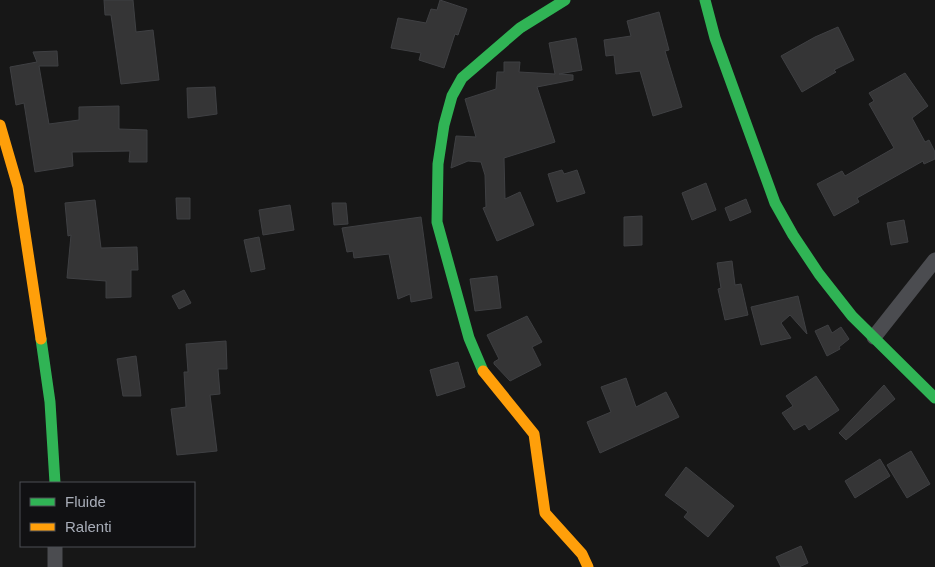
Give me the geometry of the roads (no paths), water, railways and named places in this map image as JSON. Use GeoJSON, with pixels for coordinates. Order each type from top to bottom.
{"type":"FeatureCollection","features":[{"type":"Feature","properties":{"kind":"street"},"geometry":{"type":"LineString","coordinates":[[565,0],[520,28],[462,78],[444,125],[438,164],[437,222],[467,330],[478,362],[482,371],[534,434],[545,513],[582,554],[588,567]]}},
{"type":"Feature","properties":{"kind":"street"},"geometry":{"type":"LineString","coordinates":[[705,0],[715,38],[735,88],[775,204],[819,274],[852,316],[935,398]]}},
{"type":"Feature","properties":{"kind":"street"},"geometry":{"type":"LineString","coordinates":[[0,125],[18,187],[50,402],[55,482]]}},
{"type":"Feature","properties":{"kind":"street"},"geometry":{"type":"LineString","coordinates":[[874,337],[935,260]]}},
{"type":"Feature","properties":{"kind":"street"},"geometry":{"type":"LineString","coordinates":[[55,547],[55,567]]}}]}
